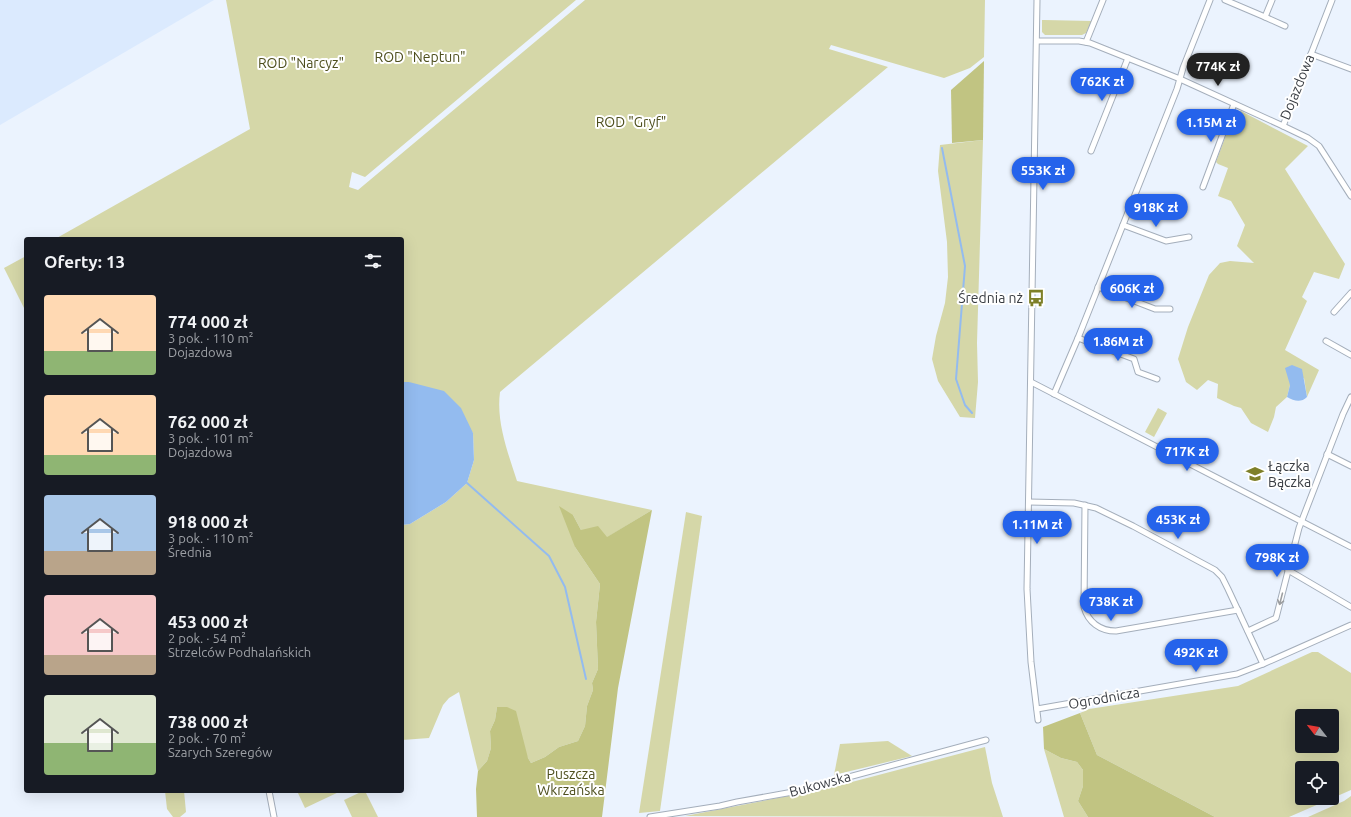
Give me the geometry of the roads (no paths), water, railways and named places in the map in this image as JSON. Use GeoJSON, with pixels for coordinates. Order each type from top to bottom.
{"type":"FeatureCollection","features":[{"type":"Feature","properties":{"kind":"street"},"geometry":{"type":"LineString","coordinates":[[1038,0],[1027,589],[1031,662],[1038,720]]}},
{"type":"Feature","properties":{"kind":"street"},"geometry":{"type":"LineString","coordinates":[[1086,42],[1103,0]]}},
{"type":"Feature","properties":{"kind":"street"},"geometry":{"type":"LineString","coordinates":[[1054,394],[1078,338],[1177,89],[1182,68],[1210,0]]}},
{"type":"Feature","properties":{"kind":"street"},"geometry":{"type":"LineString","coordinates":[[1226,0],[1285,26]]}},
{"type":"Feature","properties":{"kind":"street"},"geometry":{"type":"LineString","coordinates":[[1266,17],[1272,0]]}},
{"type":"Feature","properties":{"kind":"street","name":"Dojazdowa"},"geometry":{"type":"LineString","coordinates":[[1037,41],[1086,42],[1180,79],[1283,126],[1332,0]]}},
{"type":"Feature","properties":{"kind":"street"},"geometry":{"type":"LineString","coordinates":[[1311,54],[1351,69]]}},
{"type":"Feature","properties":{"kind":"street"},"geometry":{"type":"LineString","coordinates":[[1091,151],[1128,58]]}},
{"type":"Feature","properties":{"kind":"street"},"geometry":{"type":"LineString","coordinates":[[1203,187],[1234,104]]}},
{"type":"Feature","properties":{"kind":"street"},"geometry":{"type":"LineString","coordinates":[[1283,126],[1308,138],[1319,146],[1351,196]]}},
{"type":"Feature","properties":{"kind":"street"},"geometry":{"type":"LineString","coordinates":[[1123,225],[1166,241],[1189,237]]}},
{"type":"Feature","properties":{"kind":"street"},"geometry":{"type":"LineString","coordinates":[[1098,287],[1155,309],[1170,309]]}},
{"type":"Feature","properties":{"kind":"street"},"geometry":{"type":"LineString","coordinates":[[1334,312],[1351,293]]}},
{"type":"Feature","properties":{"kind":"street"},"geometry":{"type":"LineString","coordinates":[[1078,338],[1134,359],[1138,372],[1157,379]]}},
{"type":"Feature","properties":{"kind":"street"},"geometry":{"type":"LineString","coordinates":[[1326,341],[1351,355]]}},
{"type":"Feature","properties":{"kind":"street"},"geometry":{"type":"LineString","coordinates":[[1031,382],[1351,547]]}},
{"type":"Feature","properties":{"kind":"street"},"geometry":{"type":"LineString","coordinates":[[1248,631],[1276,618],[1301,521],[1351,397]]}},
{"type":"Feature","properties":{"kind":"street"},"geometry":{"type":"LineString","coordinates":[[1327,454],[1351,466]]}},
{"type":"Feature","properties":{"kind":"street"},"geometry":{"type":"LineString","coordinates":[[1029,502],[1065,502],[1085,505],[1133,526],[1215,570],[1225,582],[1263,664]]}},
{"type":"Feature","properties":{"kind":"street"},"geometry":{"type":"LineString","coordinates":[[1085,505],[1084,607],[1089,618],[1098,627],[1116,631],[1238,610]]}},
{"type":"Feature","properties":{"kind":"street"},"geometry":{"type":"LineString","coordinates":[[1288,570],[1351,607]]}},
{"type":"Feature","properties":{"kind":"street","name":"Ogrodnicza"},"geometry":{"type":"LineString","coordinates":[[1037,709],[1229,676],[1263,664],[1351,625]]}},
{"type":"Feature","properties":{"kind":"street","name":"Bukowska"},"geometry":{"type":"LineString","coordinates":[[650,817],[720,806],[793,792],[986,740]]}},
{"type":"Feature","properties":{"kind":"street"},"geometry":{"type":"LineString","coordinates":[[269,793],[274,817]]}},
{"type":"Feature","properties":{"kind":"water"},"geometry":{"type":"Polygon","coordinates":[[[1292,365],[1302,369],[1307,397],[1300,401],[1287,397],[1290,385],[1285,368],[1292,365]]]}},
{"type":"Feature","properties":{"kind":"water"},"geometry":{"type":"Polygon","coordinates":[[[404,382],[444,391],[461,408],[473,433],[474,460],[467,483],[446,502],[410,524],[404,525],[404,382]]]}},
{"type":"Feature","properties":{"kind":"waterway"},"geometry":{"type":"LineString","coordinates":[[942,148],[965,266],[956,379],[965,405],[972,413]]}},
{"type":"Feature","properties":{"kind":"waterway"},"geometry":{"type":"LineString","coordinates":[[467,483],[549,556],[565,587],[586,679]]}},
{"type":"Feature","properties":{"kind":"place","name":"Średnia nż"},"geometry":{"type":"Point","coordinates":[1036,298]}},
{"type":"Feature","properties":{"kind":"place","name":"Łączka Bączka"},"geometry":{"type":"Point","coordinates":[1255,474]}},
{"type":"Feature","properties":{"kind":"park label","name":"ROD \"Neptun\""},"geometry":{"type":"Point","coordinates":[420,57]}},
{"type":"Feature","properties":{"kind":"park label","name":"ROD \"Narcyz\""},"geometry":{"type":"Point","coordinates":[301,63]}},
{"type":"Feature","properties":{"kind":"park label","name":"ROD \"Gryf\""},"geometry":{"type":"Point","coordinates":[631,122]}},
{"type":"Feature","properties":{"kind":"park label","name":"Puszcza Wkrzańska"},"geometry":{"type":"Point","coordinates":[571,782]}}]}
